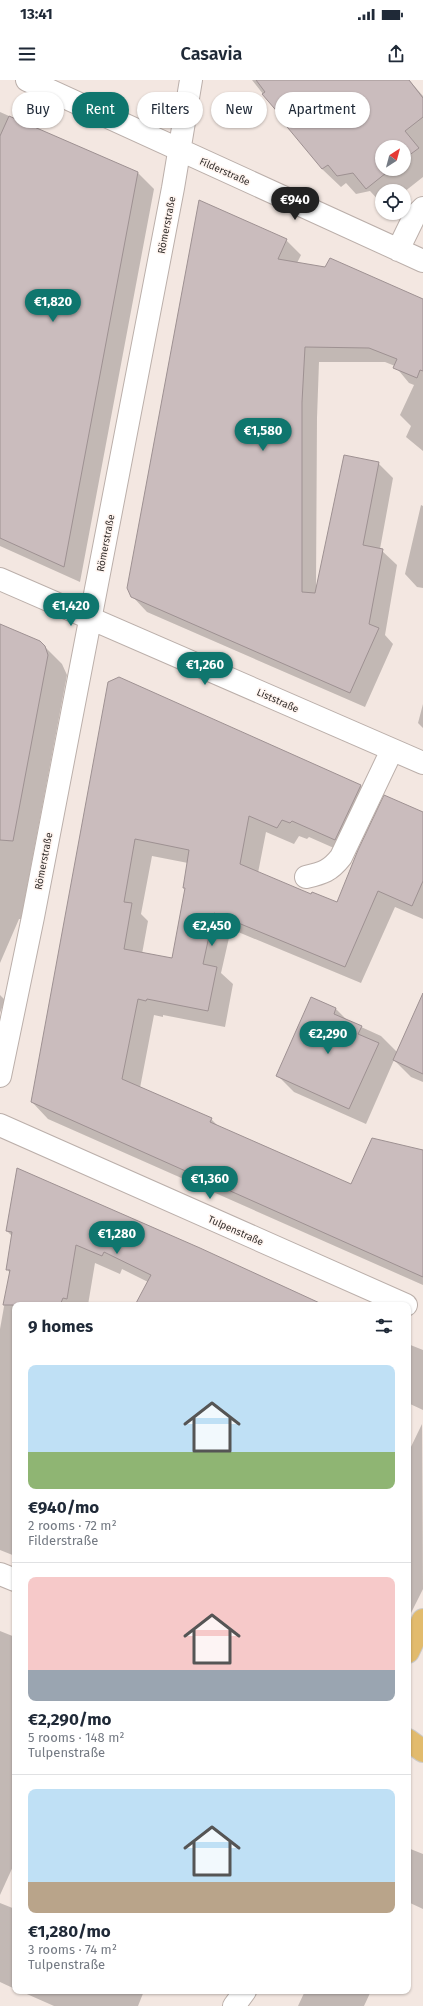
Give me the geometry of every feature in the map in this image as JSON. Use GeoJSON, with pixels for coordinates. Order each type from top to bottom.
{"type":"FeatureCollection","features":[{"type":"Feature","properties":{"kind":"main road"},"geometry":{"type":"LineString","coordinates":[[411,1646],[423,1620]]}},
{"type":"Feature","properties":{"kind":"main road"},"geometry":{"type":"LineString","coordinates":[[411,1742],[423,1751]]}},
{"type":"Feature","properties":{"kind":"street","name":"Filderstraße"},"geometry":{"type":"LineString","coordinates":[[27,80],[423,261]]}},
{"type":"Feature","properties":{"kind":"street","name":"Römerstraße"},"geometry":{"type":"LineString","coordinates":[[0,1076],[31,925],[180,151],[191,80]]}},
{"type":"Feature","properties":{"kind":"street"},"geometry":{"type":"LineString","coordinates":[[398,250],[414,217],[423,208]]}},
{"type":"Feature","properties":{"kind":"street","name":"Liststraße"},"geometry":{"type":"LineString","coordinates":[[0,578],[423,763]]}},
{"type":"Feature","properties":{"kind":"street"},"geometry":{"type":"LineString","coordinates":[[306,876],[322,873],[333,867],[341,857],[392,750]]}},
{"type":"Feature","properties":{"kind":"street","name":"Tulpenstraße"},"geometry":{"type":"LineString","coordinates":[[0,1125],[400,1302]]}},
{"type":"Feature","properties":{"kind":"street","name":"Tulpenstraße"},"geometry":{"type":"LineString","coordinates":[[411,1307],[423,1312]]}},
{"type":"Feature","properties":{"kind":"street"},"geometry":{"type":"LineString","coordinates":[[0,1574],[12,1579]]}},
{"type":"Feature","properties":{"kind":"street"},"geometry":{"type":"LineString","coordinates":[[234,2006],[243,1994]]}},
{"type":"Feature","properties":{"kind":"building"},"geometry":{"type":"Polygon","coordinates":[[[256,80],[409,80],[423,98],[423,117],[405,131],[419,148],[411,154],[411,140],[375,140],[375,176],[382,176],[366,189],[353,173],[337,176],[328,165],[322,169],[288,128],[370,128],[370,92],[275,92],[275,109],[267,100],[267,92],[265,92],[256,80]]]}},
{"type":"Feature","properties":{"kind":"building"},"geometry":{"type":"Polygon","coordinates":[[[9,116],[12,117],[12,128],[37,128],[138,172],[64,567],[0,538],[0,136],[9,116]]]}},
{"type":"Feature","properties":{"kind":"building"},"geometry":{"type":"Polygon","coordinates":[[[199,200],[287,239],[278,259],[325,267],[330,258],[423,299],[423,371],[420,370],[417,378],[393,368],[397,359],[369,348],[305,347],[302,402],[302,592],[315,593],[344,455],[379,462],[363,545],[383,549],[369,624],[379,628],[350,693],[131,597],[127,588],[199,200]]]}},
{"type":"Feature","properties":{"kind":"building"},"geometry":{"type":"Polygon","coordinates":[[[0,624],[40,641],[45,646],[48,655],[13,841],[0,840],[0,624]]]}},
{"type":"Feature","properties":{"kind":"building"},"geometry":{"type":"Polygon","coordinates":[[[119,677],[361,785],[335,840],[292,821],[290,823],[282,820],[277,828],[249,816],[240,864],[311,894],[312,892],[337,902],[358,850],[384,795],[423,812],[423,881],[412,906],[378,891],[345,967],[214,913],[203,964],[217,967],[208,1011],[147,999],[146,1001],[138,999],[122,1079],[212,1118],[210,1122],[351,1184],[372,1138],[423,1150],[423,1277],[31,1102],[108,682],[119,677]],[[135,839],[124,902],[132,903],[124,949],[172,958],[185,888],[183,888],[189,850],[135,839]]]}},
{"type":"Feature","properties":{"kind":"building"},"geometry":{"type":"Polygon","coordinates":[[[423,993],[423,1074],[393,1060],[423,993]]]}},
{"type":"Feature","properties":{"kind":"building"},"geometry":{"type":"Polygon","coordinates":[[[311,997],[336,1008],[334,1014],[362,1026],[358,1034],[379,1043],[349,1109],[276,1076],[311,997]]]}},
{"type":"Feature","properties":{"kind":"building"},"geometry":{"type":"Polygon","coordinates":[[[17,1168],[200,1248],[317,1302],[137,1302],[151,1275],[104,1252],[102,1256],[76,1245],[67,1299],[63,1298],[61,1302],[12,1302],[12,1305],[3,1305],[10,1270],[6,1270],[12,1232],[6,1231],[17,1168]]]}}]}
